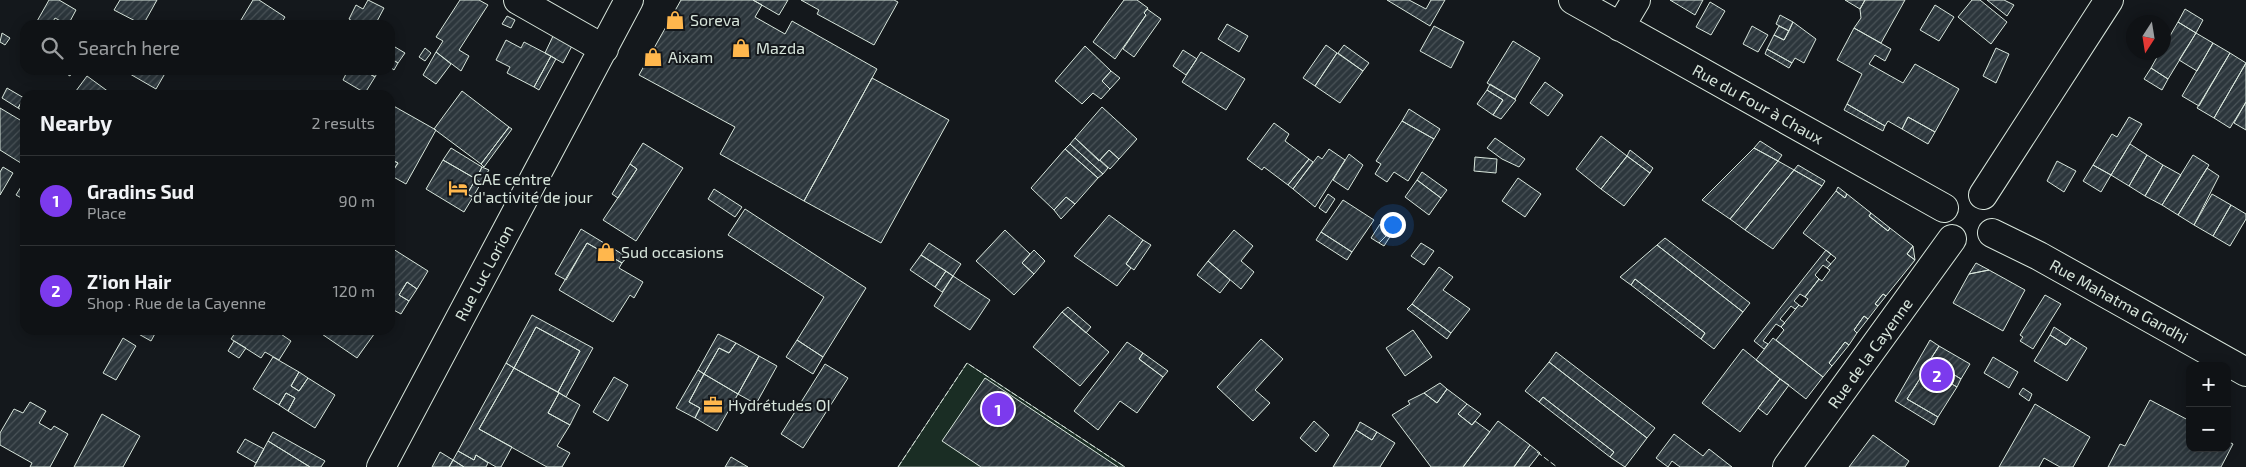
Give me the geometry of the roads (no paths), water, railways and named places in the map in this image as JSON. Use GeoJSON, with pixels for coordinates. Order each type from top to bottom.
{"type":"FeatureCollection","features":[{"type":"Feature","properties":{"kind":"street"},"geometry":{"type":"LineString","coordinates":[[518,0],[604,49]]}},
{"type":"Feature","properties":{"kind":"street","name":"Rue Luc Lorion"},"geometry":{"type":"LineString","coordinates":[[381,467],[629,0]]}},
{"type":"Feature","properties":{"kind":"street","name":"Rue du Four à Chaux"},"geometry":{"type":"LineString","coordinates":[[1573,0],[1944,208]]}},
{"type":"Feature","properties":{"kind":"street"},"geometry":{"type":"LineString","coordinates":[[1620,27],[1636,0]]}},
{"type":"Feature","properties":{"kind":"street"},"geometry":{"type":"LineString","coordinates":[[1983,195],[2109,0]]}},
{"type":"Feature","properties":{"kind":"street"},"geometry":{"type":"LineString","coordinates":[[1963,192],[1977,192],[1983,195],[1989,200],[1995,212],[1995,226],[1992,233],[1974,245],[1966,245],[1952,239],[1942,219],[1944,208],[1950,199],[1963,192]]}},
{"type":"Feature","properties":{"kind":"street","name":"Rue Mahatma Gandhi"},"geometry":{"type":"LineString","coordinates":[[1992,233],[2039,256],[2246,372]]}},
{"type":"Feature","properties":{"kind":"street","name":"Rue de la Cayenne"},"geometry":{"type":"LineString","coordinates":[[1787,467],[1952,239]]}},
{"type":"Feature","properties":{"kind":"place","name":"Soreva"},"geometry":{"type":"Point","coordinates":[675,20]}},
{"type":"Feature","properties":{"kind":"place","name":"Mazda"},"geometry":{"type":"Point","coordinates":[741,48]}},
{"type":"Feature","properties":{"kind":"place","name":"Aixam"},"geometry":{"type":"Point","coordinates":[653,57]}},
{"type":"Feature","properties":{"kind":"place","name":"CAE centre d'activité de jour"},"geometry":{"type":"Point","coordinates":[458,188]}},
{"type":"Feature","properties":{"kind":"place","name":"Sud occasions"},"geometry":{"type":"Point","coordinates":[606,252]}},
{"type":"Feature","properties":{"kind":"place","name":"Z'ion Hair"},"geometry":{"type":"Point","coordinates":[1937,375]}},
{"type":"Feature","properties":{"kind":"place","name":"Hydrétudes OI"},"geometry":{"type":"Point","coordinates":[713,405]}},
{"type":"Feature","properties":{"kind":"place","name":"Gradins Sud"},"geometry":{"type":"Point","coordinates":[998,409]}}]}
